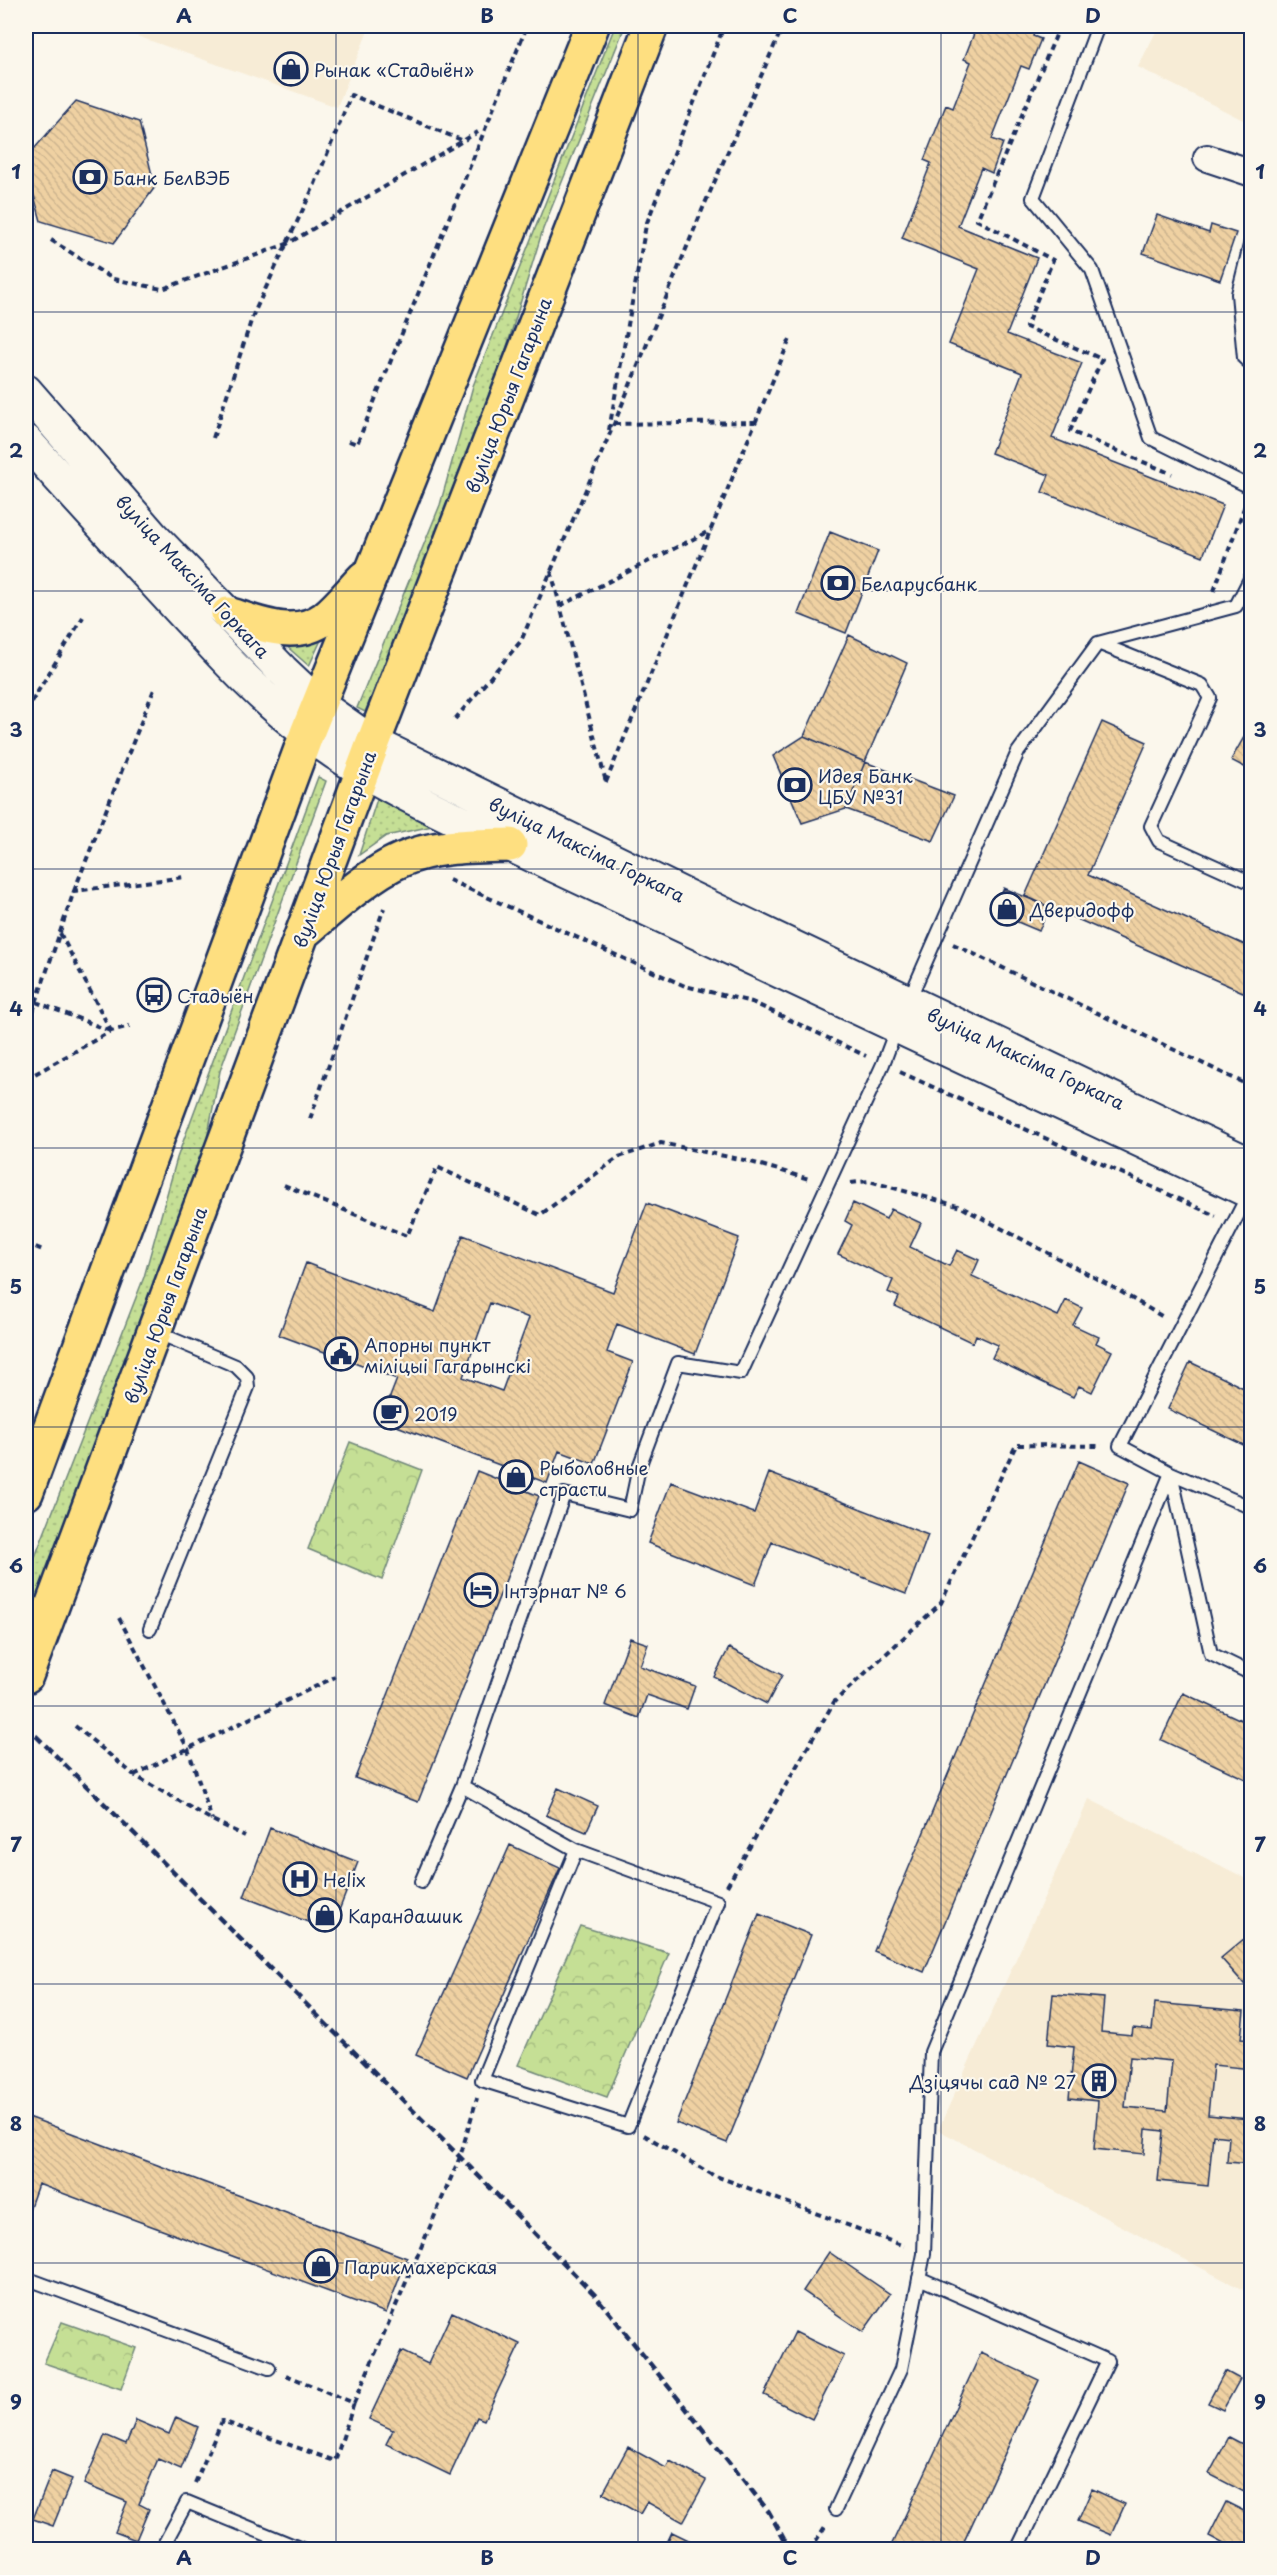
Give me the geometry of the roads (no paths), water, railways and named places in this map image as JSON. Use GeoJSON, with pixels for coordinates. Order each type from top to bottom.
{"type":"FeatureCollection","features":[{"type":"Feature","properties":{"kind":"main road"},"geometry":{"type":"LineString","coordinates":[[26,1493],[34,1447],[313,719],[592,26]]}},
{"type":"Feature","properties":{"kind":"main road","name":"вуліца Юрыя Гагарына"},"geometry":{"type":"LineString","coordinates":[[26,1676],[368,757],[651,26]]}},
{"type":"Feature","properties":{"kind":"main road"},"geometry":{"type":"LineString","coordinates":[[228,614],[272,628],[299,629],[324,618],[374,568]]}},
{"type":"Feature","properties":{"kind":"main road"},"geometry":{"type":"LineString","coordinates":[[304,932],[348,895],[401,860],[455,847],[510,845]]}},
{"type":"Feature","properties":{"kind":"street"},"geometry":{"type":"LineString","coordinates":[[1206,158],[1251,173]]}},
{"type":"Feature","properties":{"kind":"street","name":"вуліца Максіма Горкага"},"geometry":{"type":"LineString","coordinates":[[26,391],[153,537],[228,614],[313,719]]}},
{"type":"Feature","properties":{"kind":"street","name":"вуліца Максіма Горкага"},"geometry":{"type":"LineString","coordinates":[[26,441],[206,639],[265,698],[313,719],[368,757],[414,799],[510,845],[902,1015]]}},
{"type":"Feature","properties":{"kind":"street","name":"вуліца Максіма Горкага"},"geometry":{"type":"LineString","coordinates":[[368,757],[426,771],[902,1015],[1251,1184]]}},
{"type":"Feature","properties":{"kind":"lane"},"geometry":{"type":"LineString","coordinates":[[1098,26],[1033,198],[1092,270],[1151,438],[1251,488]]}},
{"type":"Feature","properties":{"kind":"lane"},"geometry":{"type":"LineString","coordinates":[[1251,237],[1238,294],[1244,358],[1251,365]]}},
{"type":"Feature","properties":{"kind":"lane"},"geometry":{"type":"LineString","coordinates":[[421,1882],[462,1786],[564,1494],[630,1510],[639,1467],[678,1363],[741,1374],[883,1064],[936,936],[1018,752],[1098,643],[1236,606],[1251,574]]}},
{"type":"Feature","properties":{"kind":"lane"},"geometry":{"type":"LineString","coordinates":[[1098,643],[1203,685],[1210,698],[1151,826],[1159,841],[1251,883]]}},
{"type":"Feature","properties":{"kind":"lane"},"geometry":{"type":"LineString","coordinates":[[1251,1184],[1120,1446],[1171,1473],[1251,1508]]}},
{"type":"Feature","properties":{"kind":"lane"},"geometry":{"type":"LineString","coordinates":[[150,1629],[248,1387],[247,1377],[236,1366],[155,1331]]}},
{"type":"Feature","properties":{"kind":"lane"},"geometry":{"type":"LineString","coordinates":[[1171,1473],[1211,1654],[1251,1674]]}},
{"type":"Feature","properties":{"kind":"lane"},"geometry":{"type":"LineString","coordinates":[[836,2509],[901,2369],[924,2254],[931,2052],[1171,1473]]}},
{"type":"Feature","properties":{"kind":"lane"},"geometry":{"type":"LineString","coordinates":[[462,1786],[576,1850],[718,1902],[628,2126],[482,2079],[576,1850]]}},
{"type":"Feature","properties":{"kind":"lane"},"geometry":{"type":"LineString","coordinates":[[919,2278],[1108,2361],[1017,2550]]}},
{"type":"Feature","properties":{"kind":"lane"},"geometry":{"type":"LineString","coordinates":[[26,2292],[31,2280],[268,2368]]}},
{"type":"Feature","properties":{"kind":"lane"},"geometry":{"type":"LineString","coordinates":[[161,2550],[187,2502],[304,2550]]}},
{"type":"Feature","properties":{"kind":"railway"},"geometry":{"type":"LineString","coordinates":[[26,1726],[460,2157],[595,2295],[769,2512],[790,2550]]}},
{"type":"Feature","properties":{"kind":"place","name":"Рынак «Стадыён»"},"geometry":{"type":"Point","coordinates":[291,69]}},
{"type":"Feature","properties":{"kind":"place","name":"Банк БелВЭБ"},"geometry":{"type":"Point","coordinates":[90,177]}},
{"type":"Feature","properties":{"kind":"place","name":"Беларусбанк"},"geometry":{"type":"Point","coordinates":[838,583]}},
{"type":"Feature","properties":{"kind":"place","name":"Идея Банк ЦБУ №31"},"geometry":{"type":"Point","coordinates":[795,785]}},
{"type":"Feature","properties":{"kind":"place","name":"Дверидофф"},"geometry":{"type":"Point","coordinates":[1007,909]}},
{"type":"Feature","properties":{"kind":"place","name":"Стадыён"},"geometry":{"type":"Point","coordinates":[154,995]}},
{"type":"Feature","properties":{"kind":"place","name":"Апорны пункт міліцыі Гагарынскі"},"geometry":{"type":"Point","coordinates":[341,1354]}},
{"type":"Feature","properties":{"kind":"place","name":"2019"},"geometry":{"type":"Point","coordinates":[391,1413]}},
{"type":"Feature","properties":{"kind":"place","name":"Рыболовные страсти"},"geometry":{"type":"Point","coordinates":[516,1477]}},
{"type":"Feature","properties":{"kind":"place","name":"Інтэрнат № 6"},"geometry":{"type":"Point","coordinates":[481,1590]}},
{"type":"Feature","properties":{"kind":"place","name":"Helix"},"geometry":{"type":"Point","coordinates":[300,1879]}},
{"type":"Feature","properties":{"kind":"place","name":"Карандашик"},"geometry":{"type":"Point","coordinates":[325,1915]}},
{"type":"Feature","properties":{"kind":"place","name":"Дзіцячы сад № 27"},"geometry":{"type":"Point","coordinates":[1099,2081]}},
{"type":"Feature","properties":{"kind":"place","name":"Парикмахерская"},"geometry":{"type":"Point","coordinates":[321,2266]}}]}
